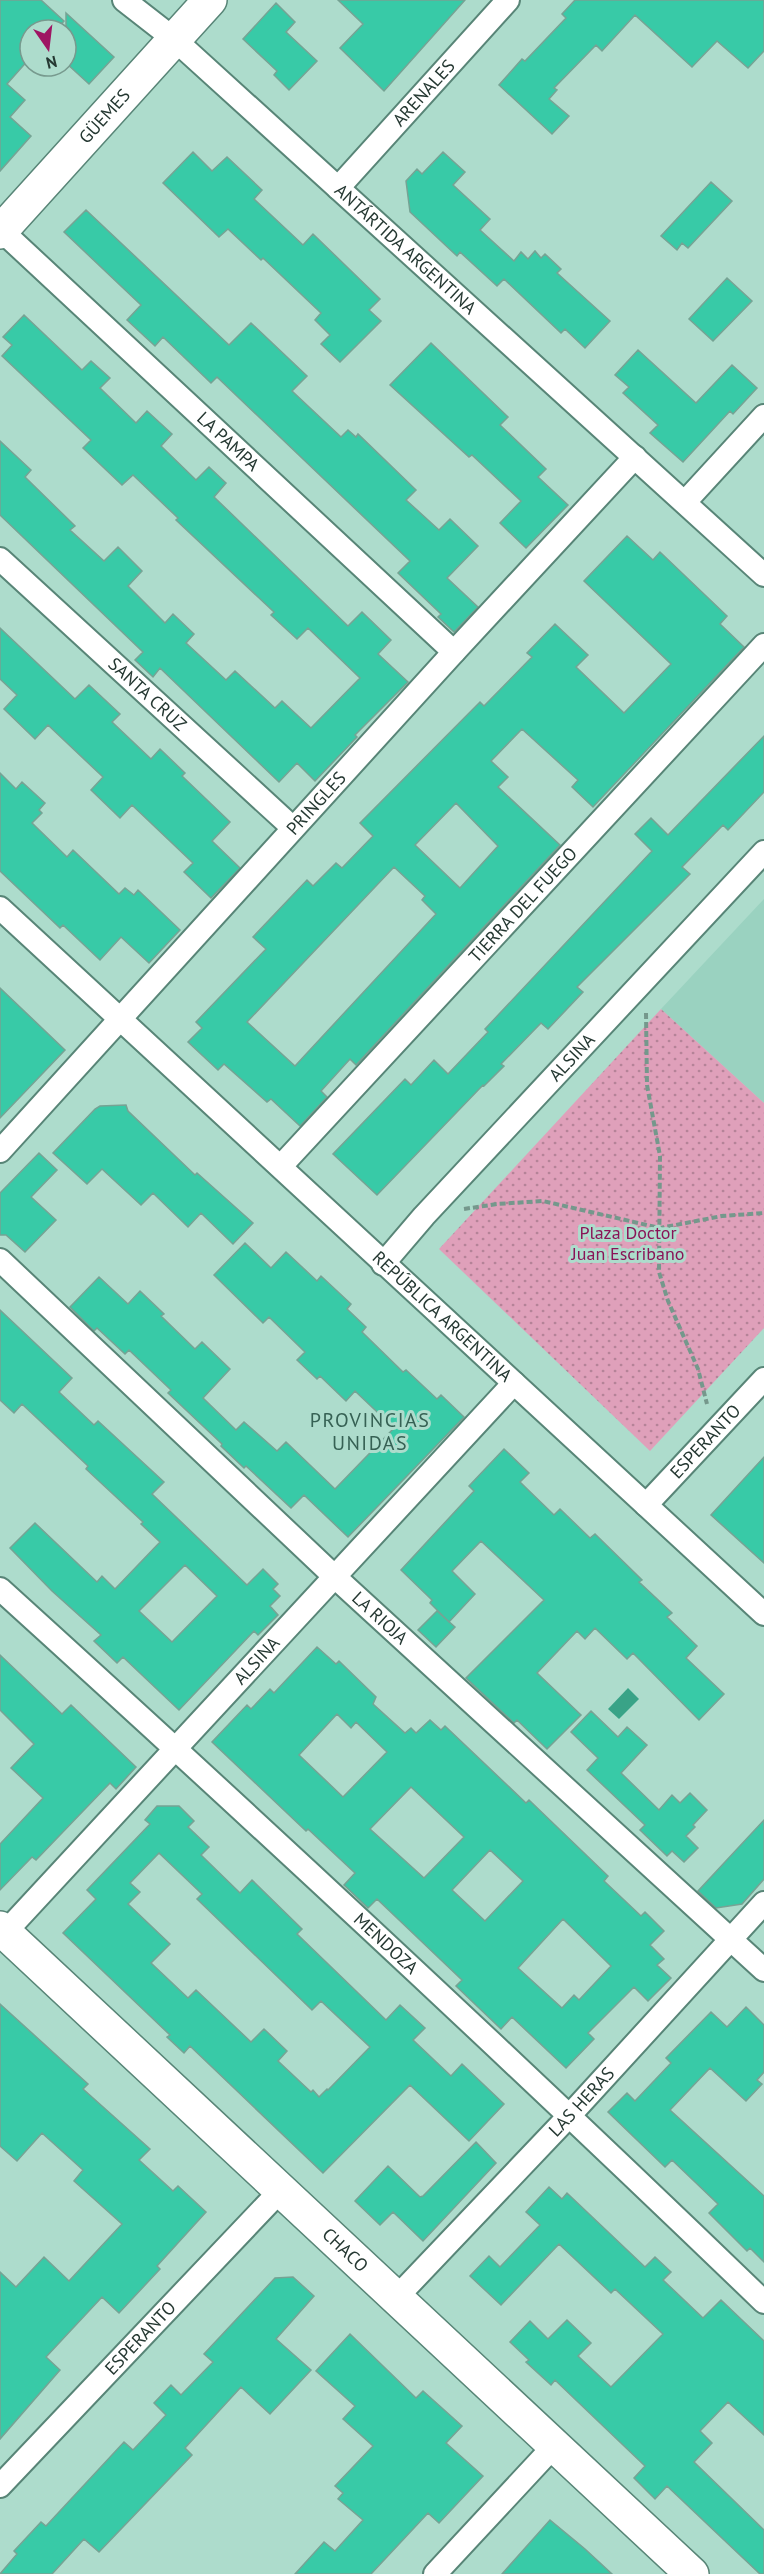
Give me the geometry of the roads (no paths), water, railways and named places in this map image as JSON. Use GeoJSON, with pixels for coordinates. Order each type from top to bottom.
{"type":"FeatureCollection","features":[{"type":"Feature","properties":{"kind":"main road","name":"GÜEMES"},"geometry":{"type":"LineString","coordinates":[[1,231],[210,0]]}},
{"type":"Feature","properties":{"kind":"main road","name":"CHACO"},"geometry":{"type":"LineString","coordinates":[[2,1932],[692,2574]]}},
{"type":"Feature","properties":{"kind":"street","name":"ANTÁRTIDA ARGENTINA"},"geometry":{"type":"LineString","coordinates":[[124,0],[174,39],[764,575]]}},
{"type":"Feature","properties":{"kind":"street","name":"ARENALES"},"geometry":{"type":"LineString","coordinates":[[338,188],[508,0]]}},
{"type":"Feature","properties":{"kind":"street","name":"LA PAMPA"},"geometry":{"type":"LineString","coordinates":[[1,231],[454,652]]}},
{"type":"Feature","properties":{"kind":"street"},"geometry":{"type":"LineString","coordinates":[[685,502],[764,416]]}},
{"type":"Feature","properties":{"kind":"street","name":"PRINGLES"},"geometry":{"type":"LineString","coordinates":[[0,1152],[120,1017],[635,457]]}},
{"type":"Feature","properties":{"kind":"street","name":"SANTA CRUZ"},"geometry":{"type":"LineString","coordinates":[[0,559],[294,828]]}},
{"type":"Feature","properties":{"kind":"street","name":"TIERRA DEL FUEGO"},"geometry":{"type":"LineString","coordinates":[[281,1166],[764,645]]}},
{"type":"Feature","properties":{"kind":"street","name":"ALSINA"},"geometry":{"type":"LineString","coordinates":[[383,1264],[424,1216],[764,852]]}},
{"type":"Feature","properties":{"kind":"street","name":"REPÚBLICA ARGENTINA"},"geometry":{"type":"LineString","coordinates":[[0,908],[764,1614]]}},
{"type":"Feature","properties":{"kind":"street","name":"LA RIOJA"},"geometry":{"type":"LineString","coordinates":[[0,1260],[335,1577],[764,1970]]}},
{"type":"Feature","properties":{"kind":"street","name":"ESPERANTO"},"geometry":{"type":"LineString","coordinates":[[646,1505],[764,1379]]}},
{"type":"Feature","properties":{"kind":"street","name":"ALSINA"},"geometry":{"type":"LineString","coordinates":[[2,1932],[514,1383]]}},
{"type":"Feature","properties":{"kind":"street","name":"MENDOZA"},"geometry":{"type":"LineString","coordinates":[[0,1589],[175,1748],[570,2115],[764,2302]]}},
{"type":"Feature","properties":{"kind":"street","name":"LAS HERAS"},"geometry":{"type":"LineString","coordinates":[[396,2298],[570,2115],[764,1903]]}},
{"type":"Feature","properties":{"kind":"street","name":"ESPERANTO"},"geometry":{"type":"LineString","coordinates":[[0,2486],[280,2191]]}},
{"type":"Feature","properties":{"kind":"street"},"geometry":{"type":"LineString","coordinates":[[435,2574],[554,2446]]}},
{"type":"Feature","properties":{"kind":"district","name":"PROVINCIAS UNIDAS"},"geometry":{"type":"Point","coordinates":[370,1432]}},
{"type":"Feature","properties":{"kind":"park label","name":"Plaza Doctor Juan Escribano"},"geometry":{"type":"Point","coordinates":[628,1243]}}]}
